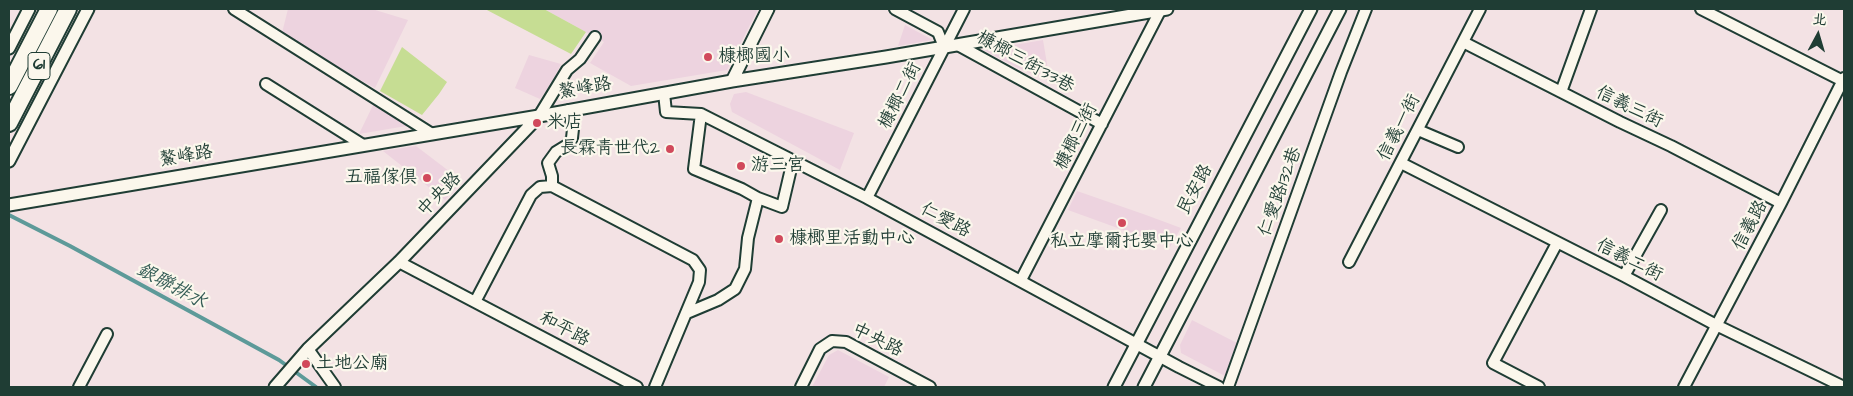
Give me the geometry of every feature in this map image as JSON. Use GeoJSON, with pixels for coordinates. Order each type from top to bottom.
{"type":"FeatureCollection","features":[{"type":"Feature","properties":{"kind":"highway","name":"61"},"geometry":{"type":"LineString","coordinates":[[9,86],[49,9]]}},
{"type":"Feature","properties":{"kind":"highway","name":"61"},"geometry":{"type":"LineString","coordinates":[[9,123],[68,9]]}},
{"type":"Feature","properties":{"kind":"street"},"geometry":{"type":"LineString","coordinates":[[9,48],[29,9]]}},
{"type":"Feature","properties":{"kind":"street"},"geometry":{"type":"LineString","coordinates":[[9,161],[88,9]]}},
{"type":"Feature","properties":{"kind":"street"},"geometry":{"type":"LineString","coordinates":[[234,9],[432,134]]}},
{"type":"Feature","properties":{"kind":"street"},"geometry":{"type":"LineString","coordinates":[[732,81],[768,9]]}},
{"type":"Feature","properties":{"kind":"street"},"geometry":{"type":"LineString","coordinates":[[895,9],[938,32],[944,47]]}},
{"type":"Feature","properties":{"kind":"street","name":"槺榔二街"},"geometry":{"type":"LineString","coordinates":[[867,198],[964,9]]}},
{"type":"Feature","properties":{"kind":"street","name":"鰲峰路"},"geometry":{"type":"LineString","coordinates":[[9,205],[1163,9]]}},
{"type":"Feature","properties":{"kind":"street","name":"槺榔三街"},"geometry":{"type":"LineString","coordinates":[[1020,280],[1163,9]]}},
{"type":"Feature","properties":{"kind":"street","name":"民安路"},"geometry":{"type":"LineString","coordinates":[[1114,387],[1310,9]]}},
{"type":"Feature","properties":{"kind":"street"},"geometry":{"type":"LineString","coordinates":[[1144,387],[1340,9]]}},
{"type":"Feature","properties":{"kind":"street","name":"仁愛路132巷"},"geometry":{"type":"LineString","coordinates":[[1228,387],[1341,72],[1366,9]]}},
{"type":"Feature","properties":{"kind":"street","name":"信義一街"},"geometry":{"type":"LineString","coordinates":[[1349,262],[1480,9]]}},
{"type":"Feature","properties":{"kind":"street"},"geometry":{"type":"LineString","coordinates":[[1561,92],[1591,9]]}},
{"type":"Feature","properties":{"kind":"street"},"geometry":{"type":"LineString","coordinates":[[1702,9],[1844,80]]}},
{"type":"Feature","properties":{"kind":"street","name":"中央路"},"geometry":{"type":"LineString","coordinates":[[275,387],[308,348],[399,262],[540,116],[567,70],[580,59],[595,37]]}},
{"type":"Feature","properties":{"kind":"street","name":"信義三街"},"geometry":{"type":"LineString","coordinates":[[1463,42],[1782,203]]}},
{"type":"Feature","properties":{"kind":"street","name":"槺榔三街33巷"},"geometry":{"type":"LineString","coordinates":[[958,45],[1102,124]]}},
{"type":"Feature","properties":{"kind":"street","name":"信義路"},"geometry":{"type":"LineString","coordinates":[[1684,387],[1782,203],[1844,80]]}},
{"type":"Feature","properties":{"kind":"street"},"geometry":{"type":"LineString","coordinates":[[266,84],[363,145]]}},
{"type":"Feature","properties":{"kind":"street","name":"仁愛路"},"geometry":{"type":"LineString","coordinates":[[664,93],[666,112],[701,114],[867,198],[1219,387]]}},
{"type":"Feature","properties":{"kind":"street"},"geometry":{"type":"LineString","coordinates":[[552,186],[552,176],[548,163],[556,152],[569,144],[572,138],[573,129],[569,110]]}},
{"type":"Feature","properties":{"kind":"street"},"geometry":{"type":"LineString","coordinates":[[701,114],[694,169],[782,207],[793,160]]}},
{"type":"Feature","properties":{"kind":"street"},"geometry":{"type":"LineString","coordinates":[[1418,130],[1458,147]]}},
{"type":"Feature","properties":{"kind":"street","name":"信義二街"},"geometry":{"type":"LineString","coordinates":[[1401,163],[1716,325],[1844,386]]}},
{"type":"Feature","properties":{"kind":"street"},"geometry":{"type":"LineString","coordinates":[[474,302],[531,195],[540,187],[552,186],[693,260],[700,270],[699,282],[655,387]]}},
{"type":"Feature","properties":{"kind":"street"},"geometry":{"type":"LineString","coordinates":[[687,313],[718,300],[735,289],[745,269],[748,238],[758,198]]}},
{"type":"Feature","properties":{"kind":"street"},"geometry":{"type":"LineString","coordinates":[[1624,276],[1661,210]]}},
{"type":"Feature","properties":{"kind":"street"},"geometry":{"type":"LineString","coordinates":[[1539,387],[1493,363],[1557,244]]}},
{"type":"Feature","properties":{"kind":"street","name":"和平路"},"geometry":{"type":"LineString","coordinates":[[399,262],[621,384],[637,387]]}},
{"type":"Feature","properties":{"kind":"street"},"geometry":{"type":"LineString","coordinates":[[79,387],[107,334]]}},
{"type":"Feature","properties":{"kind":"street","name":"中央路"},"geometry":{"type":"LineString","coordinates":[[801,387],[820,349],[832,341],[846,342],[930,387]]}},
{"type":"Feature","properties":{"kind":"street"},"geometry":{"type":"LineString","coordinates":[[308,348],[335,387]]}},
{"type":"Feature","properties":{"kind":"shaded area"},"geometry":{"type":"Polygon","coordinates":[[[288,9],[372,9],[408,20],[375,88],[281,37],[288,9]]]}},
{"type":"Feature","properties":{"kind":"shaded area","name":"槺榔國小"},"geometry":{"type":"Polygon","coordinates":[[[544,9],[758,9],[727,70],[631,86],[590,63],[604,42],[544,9]]]}},
{"type":"Feature","properties":{"kind":"shaded area"},"geometry":{"type":"Polygon","coordinates":[[[905,25],[931,39],[932,40],[898,46],[905,25]]]}},
{"type":"Feature","properties":{"kind":"shaded area"},"geometry":{"type":"Polygon","coordinates":[[[1043,40],[1049,76],[1047,80],[1016,67],[984,50],[1043,40]]]}},
{"type":"Feature","properties":{"kind":"shaded area"},"geometry":{"type":"Polygon","coordinates":[[[529,55],[561,64],[551,84],[540,99],[515,88],[529,55]]]}},
{"type":"Feature","properties":{"kind":"shaded area"},"geometry":{"type":"Polygon","coordinates":[[[746,92],[854,133],[840,170],[732,112],[730,104],[734,94],[746,92]]]}},
{"type":"Feature","properties":{"kind":"shaded area"},"geometry":{"type":"Polygon","coordinates":[[[377,97],[424,123],[359,134],[377,97]]]}},
{"type":"Feature","properties":{"kind":"shaded area"},"geometry":{"type":"Polygon","coordinates":[[[416,146],[462,181],[445,200],[383,151],[416,146]]]}},
{"type":"Feature","properties":{"kind":"shaded area"},"geometry":{"type":"Polygon","coordinates":[[[1077,191],[1181,228],[1170,247],[1068,210],[1077,191]]]}},
{"type":"Feature","properties":{"kind":"shaded area"},"geometry":{"type":"Polygon","coordinates":[[[1192,320],[1237,343],[1225,376],[1181,353],[1180,345],[1192,320]]]}},
{"type":"Feature","properties":{"kind":"shaded area"},"geometry":{"type":"Polygon","coordinates":[[[838,350],[889,377],[884,387],[812,387],[829,355],[838,350]]]}},
{"type":"Feature","properties":{"kind":"green space"},"geometry":{"type":"Polygon","coordinates":[[[485,9],[544,9],[586,32],[571,54],[485,9]]]}},
{"type":"Feature","properties":{"kind":"green space"},"geometry":{"type":"Polygon","coordinates":[[[402,47],[447,82],[422,115],[380,91],[402,47]]]}},
{"type":"Feature","properties":{"kind":"waterway","name":"銀聯排水"},"geometry":{"type":"LineString","coordinates":[[9,215],[70,246],[279,360],[316,387]]}},
{"type":"Feature","properties":{"kind":"place","name":"槺榔國小"},"geometry":{"type":"Point","coordinates":[708,57]}},
{"type":"Feature","properties":{"kind":"place","name":"米店"},"geometry":{"type":"Point","coordinates":[537,123]}},
{"type":"Feature","properties":{"kind":"place","name":"長霖青世代2"},"geometry":{"type":"Point","coordinates":[670,149]}},
{"type":"Feature","properties":{"kind":"place","name":"游三宮"},"geometry":{"type":"Point","coordinates":[741,166]}},
{"type":"Feature","properties":{"kind":"place","name":"五福傢俱"},"geometry":{"type":"Point","coordinates":[427,178]}},
{"type":"Feature","properties":{"kind":"place","name":"私立摩爾托嬰中心"},"geometry":{"type":"Point","coordinates":[1122,223]}},
{"type":"Feature","properties":{"kind":"place","name":"槺榔里活動中心"},"geometry":{"type":"Point","coordinates":[779,239]}},
{"type":"Feature","properties":{"kind":"place","name":"土地公廟"},"geometry":{"type":"Point","coordinates":[306,364]}}]}
